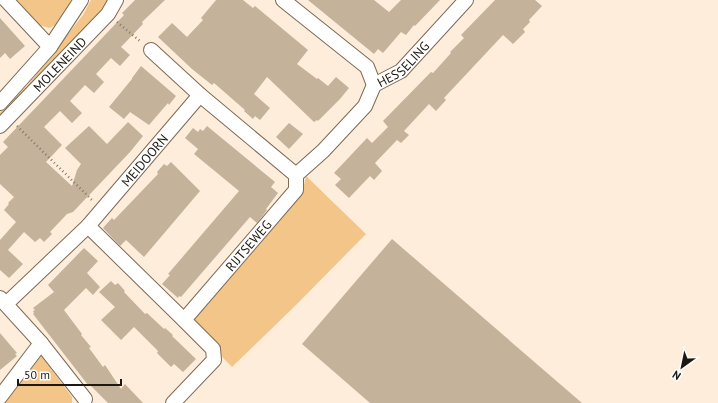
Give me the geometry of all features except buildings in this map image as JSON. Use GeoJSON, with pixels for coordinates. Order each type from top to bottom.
{"type":"FeatureCollection","features":[{"type":"Feature","properties":{"kind":"street"},"geometry":{"type":"LineString","coordinates":[[6,0],[50,47]]}},
{"type":"Feature","properties":{"kind":"street","name":"MOLENEIND"},"geometry":{"type":"LineString","coordinates":[[0,103],[50,47],[81,0]]}},
{"type":"Feature","properties":{"kind":"street","name":"MOLENEIND"},"geometry":{"type":"LineString","coordinates":[[4,121],[108,14],[116,0]]}},
{"type":"Feature","properties":{"kind":"street","name":"HESSELING"},"geometry":{"type":"LineString","coordinates":[[285,1],[367,67],[374,85],[401,71],[466,0]]}},
{"type":"Feature","properties":{"kind":"street"},"geometry":{"type":"LineString","coordinates":[[151,50],[200,95],[296,175],[323,152],[365,106],[374,85]]}},
{"type":"Feature","properties":{"kind":"street","name":"MEIDOORN"},"geometry":{"type":"LineString","coordinates":[[3,300],[88,226],[200,95]]}},
{"type":"Feature","properties":{"kind":"street","name":"RIJTSEWEG"},"geometry":{"type":"LineString","coordinates":[[184,320],[296,190],[296,175]]}},
{"type":"Feature","properties":{"kind":"street"},"geometry":{"type":"LineString","coordinates":[[88,226],[213,349],[214,360],[173,403]]}},
{"type":"Feature","properties":{"kind":"street"},"geometry":{"type":"LineString","coordinates":[[3,300],[40,343],[85,402]]}},
{"type":"Feature","properties":{"kind":"street"},"geometry":{"type":"LineString","coordinates":[[0,397],[40,343]]}},
{"type":"Feature","properties":{"kind":"path"},"geometry":{"type":"LineString","coordinates":[[108,14],[151,50]]}},
{"type":"Feature","properties":{"kind":"path"},"geometry":{"type":"LineString","coordinates":[[4,121],[102,210]]}},
{"type":"Feature","properties":{"kind":"shaded area"},"geometry":{"type":"Polygon","coordinates":[[[12,0],[72,0],[55,25],[50,28],[38,25],[12,0]]]}},
{"type":"Feature","properties":{"kind":"shaded area"},"geometry":{"type":"Polygon","coordinates":[[[91,0],[107,0],[107,4],[103,10],[0,117],[0,112],[27,86],[83,15],[91,0]]]}},
{"type":"Feature","properties":{"kind":"shaded area"},"geometry":{"type":"Polygon","coordinates":[[[306,176],[366,234],[232,367],[192,326],[196,317],[303,190],[306,176]]]}},
{"type":"Feature","properties":{"kind":"shaded area"},"geometry":{"type":"Polygon","coordinates":[[[39,353],[72,397],[72,403],[1,403],[39,353]]]}}]}
